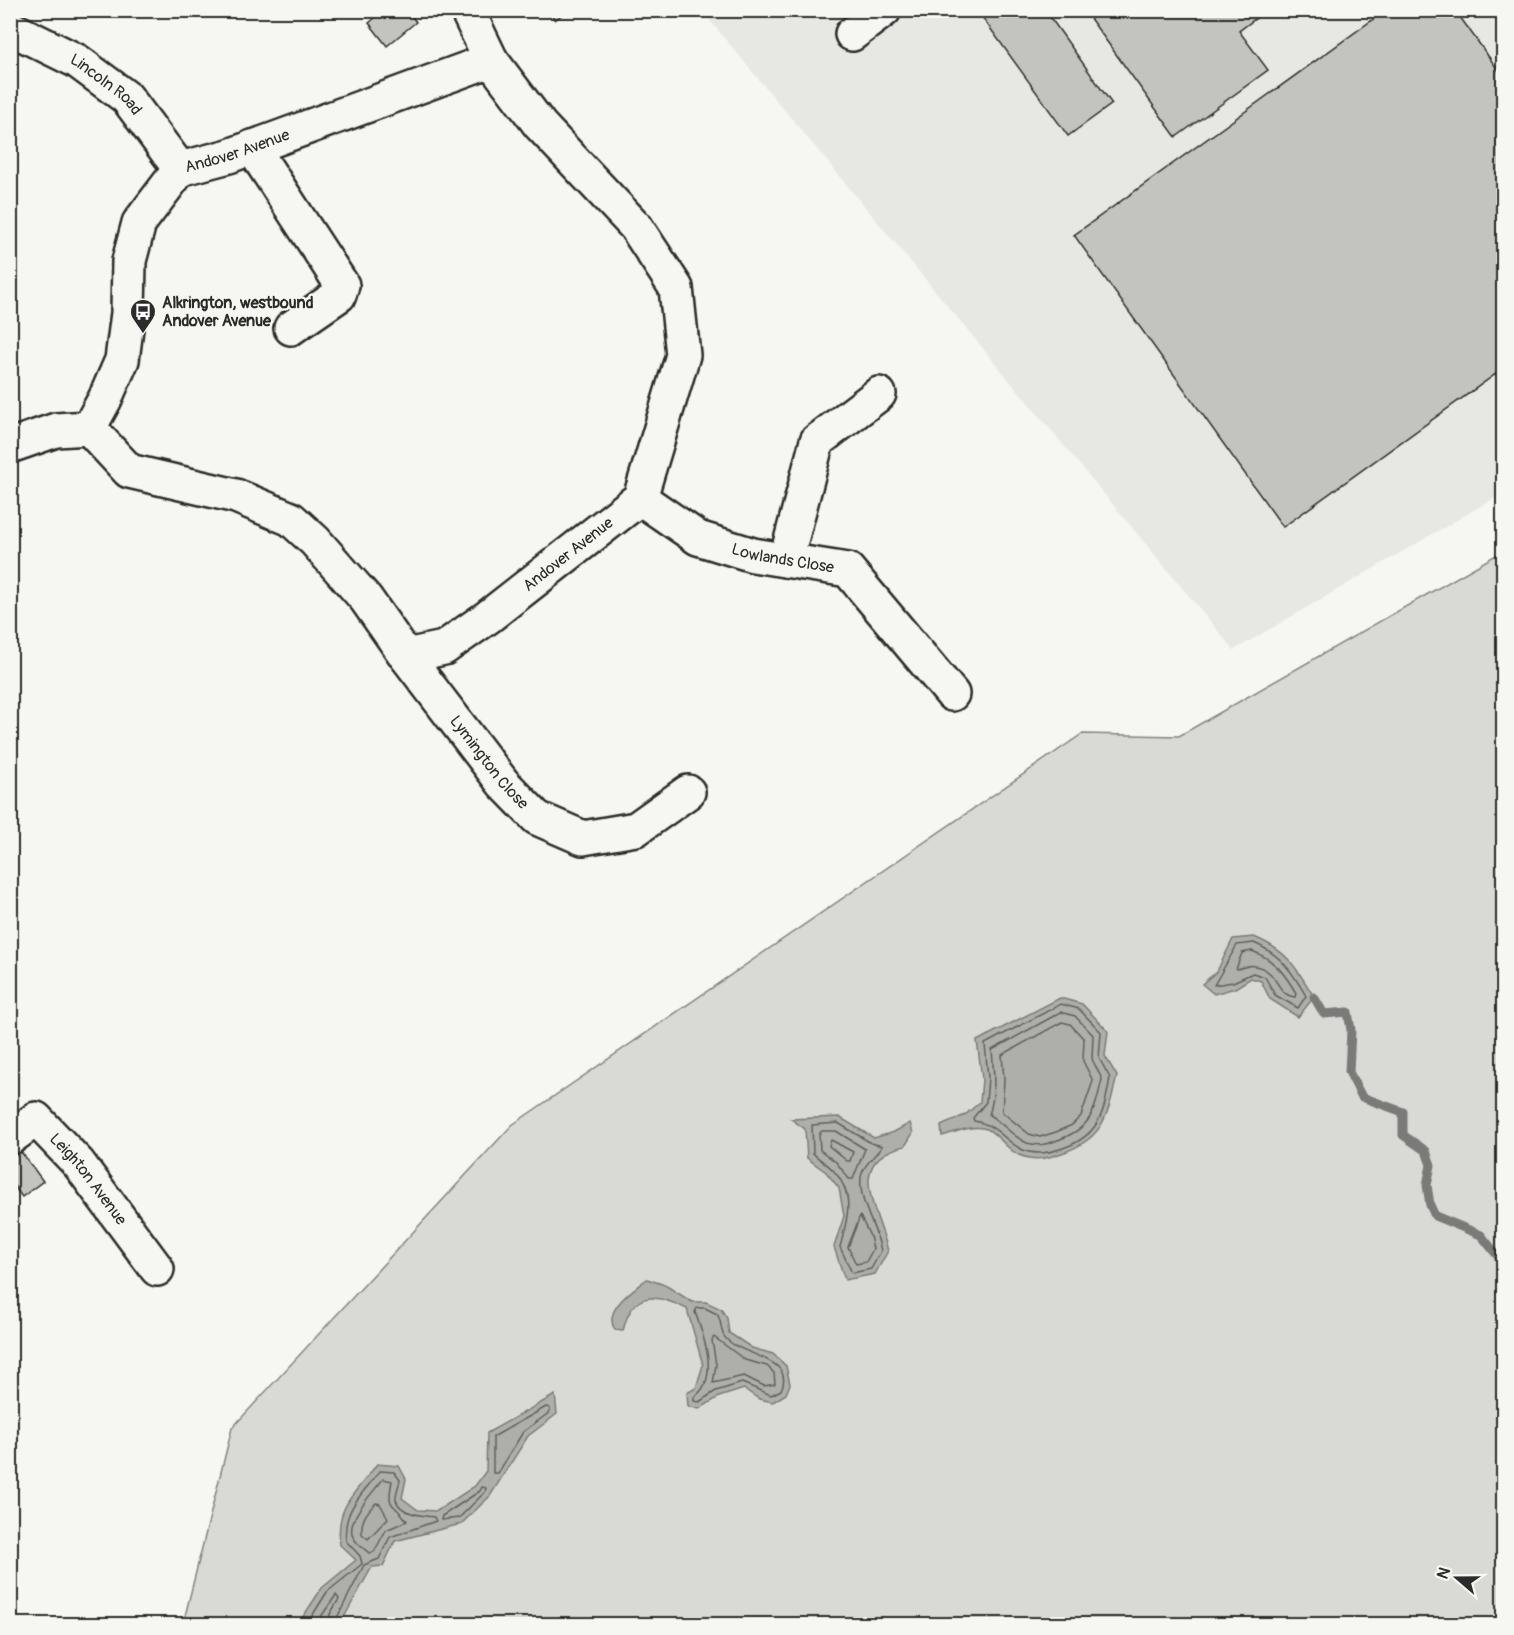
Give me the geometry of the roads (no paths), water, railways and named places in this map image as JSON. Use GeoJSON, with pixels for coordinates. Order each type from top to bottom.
{"type":"FeatureCollection","features":[{"type":"Feature","properties":{"kind":"street"},"geometry":{"type":"LineString","coordinates":[[467,10],[491,60],[540,125],[636,227],[676,288],[684,355],[640,498]]}},
{"type":"Feature","properties":{"kind":"street"},"geometry":{"type":"LineString","coordinates":[[852,34],[884,10]]}},
{"type":"Feature","properties":{"kind":"street","name":"Lincoln Road"},"geometry":{"type":"LineString","coordinates":[[10,28],[77,61],[127,98],[180,169]]}},
{"type":"Feature","properties":{"kind":"street","name":"Andover Avenue"},"geometry":{"type":"LineString","coordinates":[[89,428],[122,360],[128,313],[129,261],[139,224],[180,169],[252,147],[491,60]]}},
{"type":"Feature","properties":{"kind":"street"},"geometry":{"type":"LineString","coordinates":[[252,147],[342,285],[339,295],[291,328]]}},
{"type":"Feature","properties":{"kind":"street"},"geometry":{"type":"LineString","coordinates":[[786,560],[817,441],[879,393]]}},
{"type":"Feature","properties":{"kind":"street"},"geometry":{"type":"LineString","coordinates":[[10,446],[56,430],[89,428],[129,471],[236,496],[291,519],[315,541],[366,598],[406,656]]}},
{"type":"Feature","properties":{"kind":"street","name":"Andover Avenue"},"geometry":{"type":"LineString","coordinates":[[406,656],[444,648],[488,617],[640,498]]}},
{"type":"Feature","properties":{"kind":"street","name":"Lowlands Close"},"geometry":{"type":"LineString","coordinates":[[640,498],[698,538],[753,555],[848,570],[952,694]]}},
{"type":"Feature","properties":{"kind":"street","name":"Lymington Close"},"geometry":{"type":"LineString","coordinates":[[406,656],[502,783],[537,818],[583,838],[636,829],[688,792]]}},
{"type":"Feature","properties":{"kind":"street","name":"Leighton Avenue"},"geometry":{"type":"LineString","coordinates":[[10,1138],[36,1119],[79,1164],[157,1269]]}},
{"type":"Feature","properties":{"kind":"water"},"geometry":{"type":"Polygon","coordinates":[[[1254,937],[1275,948],[1290,961],[1314,997],[1298,1017],[1270,999],[1261,981],[1251,978],[1235,988],[1214,994],[1202,984],[1217,971],[1233,939],[1254,937]]]}},
{"type":"Feature","properties":{"kind":"water"},"geometry":{"type":"Polygon","coordinates":[[[1060,998],[1082,1004],[1108,1031],[1105,1056],[1117,1076],[1110,1104],[1101,1126],[1085,1142],[1074,1148],[1039,1159],[1015,1153],[987,1129],[976,1127],[942,1136],[941,1126],[965,1115],[980,1102],[982,1079],[977,1041],[1060,998]]]}},
{"type":"Feature","properties":{"kind":"water"},"geometry":{"type":"Polygon","coordinates":[[[839,1117],[874,1138],[894,1132],[910,1123],[913,1133],[905,1146],[886,1153],[874,1163],[870,1175],[873,1204],[888,1251],[875,1274],[845,1280],[834,1247],[844,1216],[839,1188],[826,1172],[807,1158],[805,1129],[791,1119],[839,1117]]]}},
{"type":"Feature","properties":{"kind":"water"},"geometry":{"type":"Polygon","coordinates":[[[647,1279],[665,1285],[692,1302],[706,1302],[721,1309],[727,1318],[729,1333],[752,1348],[773,1354],[786,1366],[790,1384],[786,1394],[773,1402],[759,1399],[744,1389],[719,1397],[699,1409],[688,1406],[687,1393],[696,1388],[703,1365],[687,1309],[665,1300],[646,1299],[632,1308],[623,1331],[615,1330],[612,1323],[613,1315],[621,1301],[647,1279]]]}},
{"type":"Feature","properties":{"kind":"water"},"geometry":{"type":"Polygon","coordinates":[[[555,1395],[557,1414],[528,1436],[490,1496],[461,1524],[395,1541],[383,1566],[372,1567],[343,1619],[345,1624],[298,1624],[322,1588],[356,1560],[340,1545],[341,1519],[349,1500],[377,1464],[399,1466],[406,1479],[402,1498],[418,1510],[437,1511],[475,1486],[486,1471],[487,1433],[555,1395]]]}},
{"type":"Feature","properties":{"kind":"waterway"},"geometry":{"type":"LineString","coordinates":[[1314,997],[1324,1014],[1348,1012],[1351,1030],[1349,1072],[1362,1097],[1403,1112],[1403,1135],[1426,1151],[1431,1165],[1427,1185],[1430,1205],[1435,1216],[1481,1235],[1504,1264]]}},
{"type":"Feature","properties":{"kind":"place","name":"Alkrington, westbound Andover Avenue"},"geometry":{"type":"Point","coordinates":[143,335]}}]}
